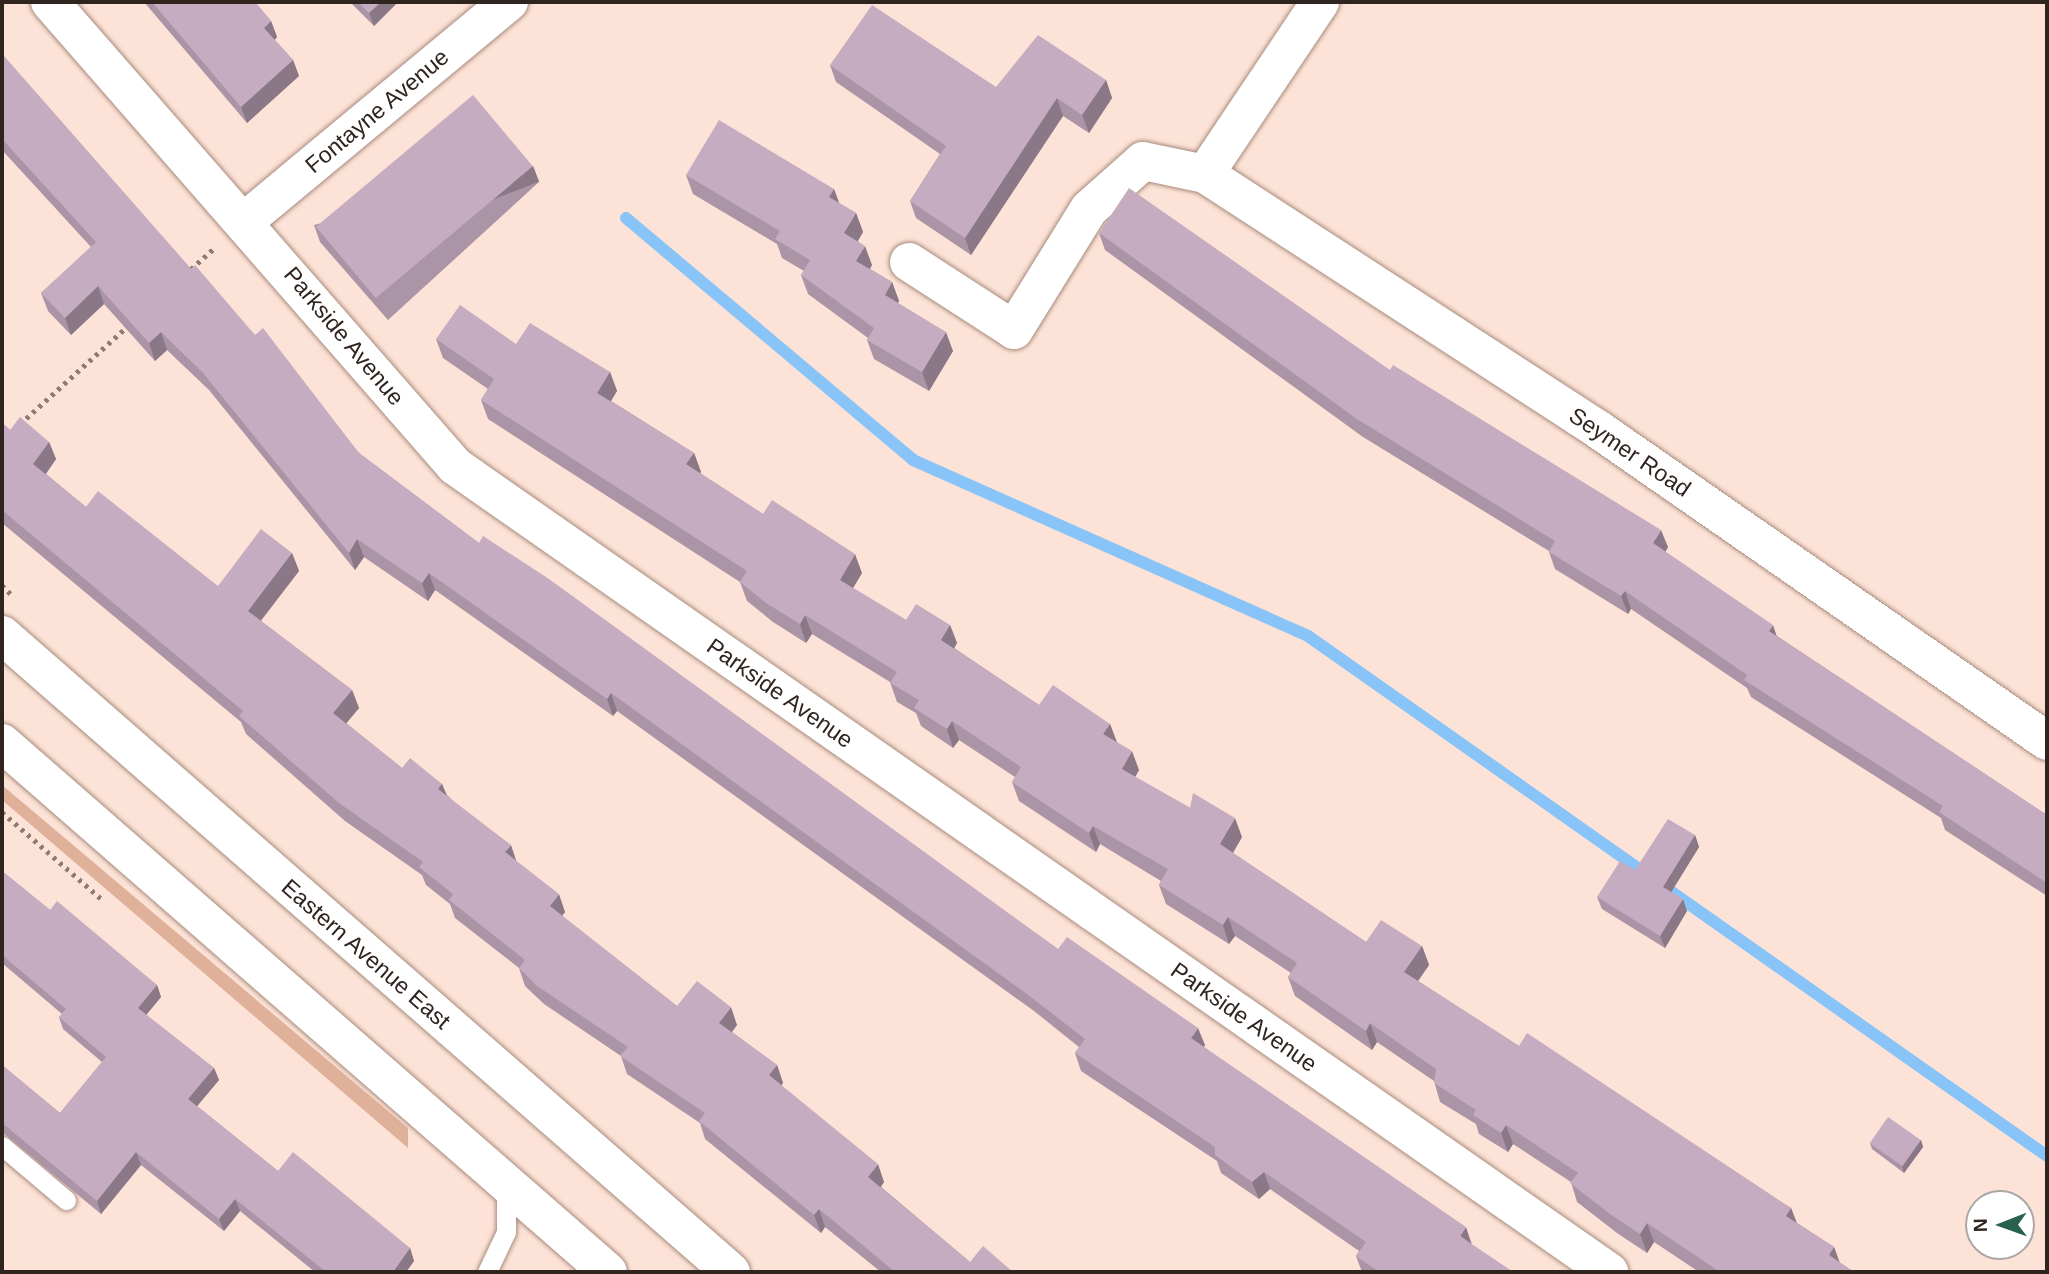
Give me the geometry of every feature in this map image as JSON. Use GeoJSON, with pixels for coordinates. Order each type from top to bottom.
{"type":"FeatureCollection","features":[{"type":"Feature","properties":{"kind":"main road","name":"Parkside Avenue"},"geometry":{"type":"LineString","coordinates":[[50,2],[246,220],[455,466],[1609,1272]]}},
{"type":"Feature","properties":{"kind":"main road","name":"Fontayne Avenue"},"geometry":{"type":"LineString","coordinates":[[246,220],[509,2]]}},
{"type":"Feature","properties":{"kind":"main road"},"geometry":{"type":"LineString","coordinates":[[909,262],[1014,330],[1089,209],[1143,161],[1205,174],[1320,2]]}},
{"type":"Feature","properties":{"kind":"main road","name":"Seymer Road"},"geometry":{"type":"LineString","coordinates":[[1205,174],[1599,430],[2047,741]]}},
{"type":"Feature","properties":{"kind":"main road","name":"Eastern Avenue East"},"geometry":{"type":"LineString","coordinates":[[2,635],[731,1272]]}},
{"type":"Feature","properties":{"kind":"main road"},"geometry":{"type":"LineString","coordinates":[[2,743],[608,1272]]}},
{"type":"Feature","properties":{"kind":"lane"},"geometry":{"type":"LineString","coordinates":[[2,1146],[66,1200]]}},
{"type":"Feature","properties":{"kind":"lane"},"geometry":{"type":"LineString","coordinates":[[487,1272],[506,1232],[506,1182]]}},
{"type":"Feature","properties":{"kind":"path"},"geometry":{"type":"LineString","coordinates":[[184,276],[246,220]]}},
{"type":"Feature","properties":{"kind":"path"},"geometry":{"type":"LineString","coordinates":[[9,433],[143,313]]}},
{"type":"Feature","properties":{"kind":"path"},"geometry":{"type":"LineString","coordinates":[[2,812],[103,900]]}},
{"type":"Feature","properties":{"kind":"shaded area"},"geometry":{"type":"Polygon","coordinates":[[[2,785],[408,1128],[408,1148],[2,800],[2,785]]]}},
{"type":"Feature","properties":{"kind":"building"},"geometry":{"type":"Polygon","coordinates":[[[152,2],[255,2],[271,21],[264,28],[293,60],[241,107],[152,2]]]}},
{"type":"Feature","properties":{"kind":"building"},"geometry":{"type":"Polygon","coordinates":[[[358,2],[381,2],[369,13],[358,2]]]}},
{"type":"Feature","properties":{"kind":"building"},"geometry":{"type":"Polygon","coordinates":[[[872,5],[996,87],[1038,35],[1106,80],[1082,115],[1057,98],[965,238],[910,201],[946,146],[830,65],[872,5]]]}},
{"type":"Feature","properties":{"kind":"building"},"geometry":{"type":"Polygon","coordinates":[[[2,54],[191,269],[195,265],[255,335],[263,328],[359,453],[479,543],[483,536],[549,579],[1058,949],[1067,937],[1198,1028],[1191,1038],[1466,1227],[1460,1236],[1513,1272],[1379,1272],[1356,1256],[1366,1242],[1264,1172],[1252,1182],[1215,1155],[1215,1147],[1075,1053],[1085,1039],[1027,994],[611,693],[607,699],[429,573],[422,583],[357,539],[349,553],[203,373],[161,332],[149,343],[98,286],[65,318],[41,293],[96,242],[2,139],[2,54]]]}},
{"type":"Feature","properties":{"kind":"building"},"geometry":{"type":"Polygon","coordinates":[[[473,95],[533,166],[376,298],[316,227],[473,95]]]}},
{"type":"Feature","properties":{"kind":"building"},"geometry":{"type":"Polygon","coordinates":[[[719,120],[834,189],[829,197],[856,213],[844,233],[865,246],[856,261],[892,282],[885,295],[946,332],[922,372],[867,340],[874,328],[801,275],[810,260],[775,239],[780,231],[686,175],[719,120]]]}},
{"type":"Feature","properties":{"kind":"building"},"geometry":{"type":"Polygon","coordinates":[[[1129,188],[1390,370],[1393,365],[1661,530],[1653,543],[1773,625],[1769,631],[2047,815],[2047,883],[1939,812],[1943,806],[1744,680],[1747,675],[1625,591],[1621,596],[1549,552],[1555,541],[1357,419],[1099,233],[1129,188]]]}},
{"type":"Feature","properties":{"kind":"building"},"geometry":{"type":"Polygon","coordinates":[[[460,305],[516,344],[530,323],[610,372],[597,393],[694,453],[686,464],[763,514],[772,500],[855,554],[840,580],[906,620],[916,604],[950,625],[941,640],[1039,705],[1053,685],[1110,724],[1103,734],[1132,751],[1122,769],[1190,808],[1193,793],[1235,818],[1220,844],[1366,942],[1381,920],[1422,946],[1404,972],[1519,1046],[1527,1033],[1791,1208],[1786,1216],[1834,1247],[1829,1255],[1854,1272],[1720,1272],[1647,1223],[1640,1234],[1610,1214],[1570,1183],[1578,1173],[1506,1125],[1501,1133],[1473,1115],[1476,1110],[1434,1083],[1436,1069],[1370,1023],[1366,1031],[1288,977],[1297,963],[1228,917],[1223,925],[1159,885],[1168,869],[1093,826],[1089,833],[1012,782],[1021,767],[952,721],[947,729],[914,708],[919,700],[890,683],[897,672],[805,615],[800,624],[766,603],[740,582],[747,571],[481,400],[494,379],[436,339],[460,305]]]}},
{"type":"Feature","properties":{"kind":"building"},"geometry":{"type":"Polygon","coordinates":[[[20,417],[49,442],[33,464],[86,507],[98,491],[218,586],[261,529],[292,553],[248,611],[352,690],[333,713],[402,768],[410,758],[442,784],[438,789],[511,845],[505,852],[559,894],[550,906],[677,1006],[697,981],[731,1007],[719,1023],[777,1065],[769,1075],[878,1164],[868,1177],[970,1262],[983,1246],[1013,1272],[895,1272],[819,1209],[814,1215],[699,1121],[705,1113],[620,1056],[628,1047],[537,986],[519,968],[525,960],[449,900],[453,894],[419,867],[423,862],[339,803],[239,716],[243,711],[2,510],[2,423],[10,430],[20,417]]]}},
{"type":"Feature","properties":{"kind":"building"},"geometry":{"type":"Polygon","coordinates":[[[1668,819],[1695,835],[1663,887],[1683,899],[1660,936],[1597,897],[1620,861],[1635,870],[1668,819]]]}},
{"type":"Feature","properties":{"kind":"building"},"geometry":{"type":"Polygon","coordinates":[[[2,871],[50,910],[57,901],[157,985],[138,1008],[214,1068],[188,1099],[278,1171],[293,1152],[410,1248],[393,1272],[326,1272],[235,1199],[219,1219],[136,1152],[97,1201],[2,1123],[2,1065],[60,1113],[106,1057],[59,1017],[66,1009],[2,955],[2,871]]]}},
{"type":"Feature","properties":{"kind":"building"},"geometry":{"type":"Polygon","coordinates":[[[1888,1117],[1921,1140],[1902,1166],[1870,1143],[1888,1117]]]}},
{"type":"Feature","properties":{"kind":"waterway"},"geometry":{"type":"LineString","coordinates":[[626,218],[913,460],[1308,636],[2047,1156]]}}]}
